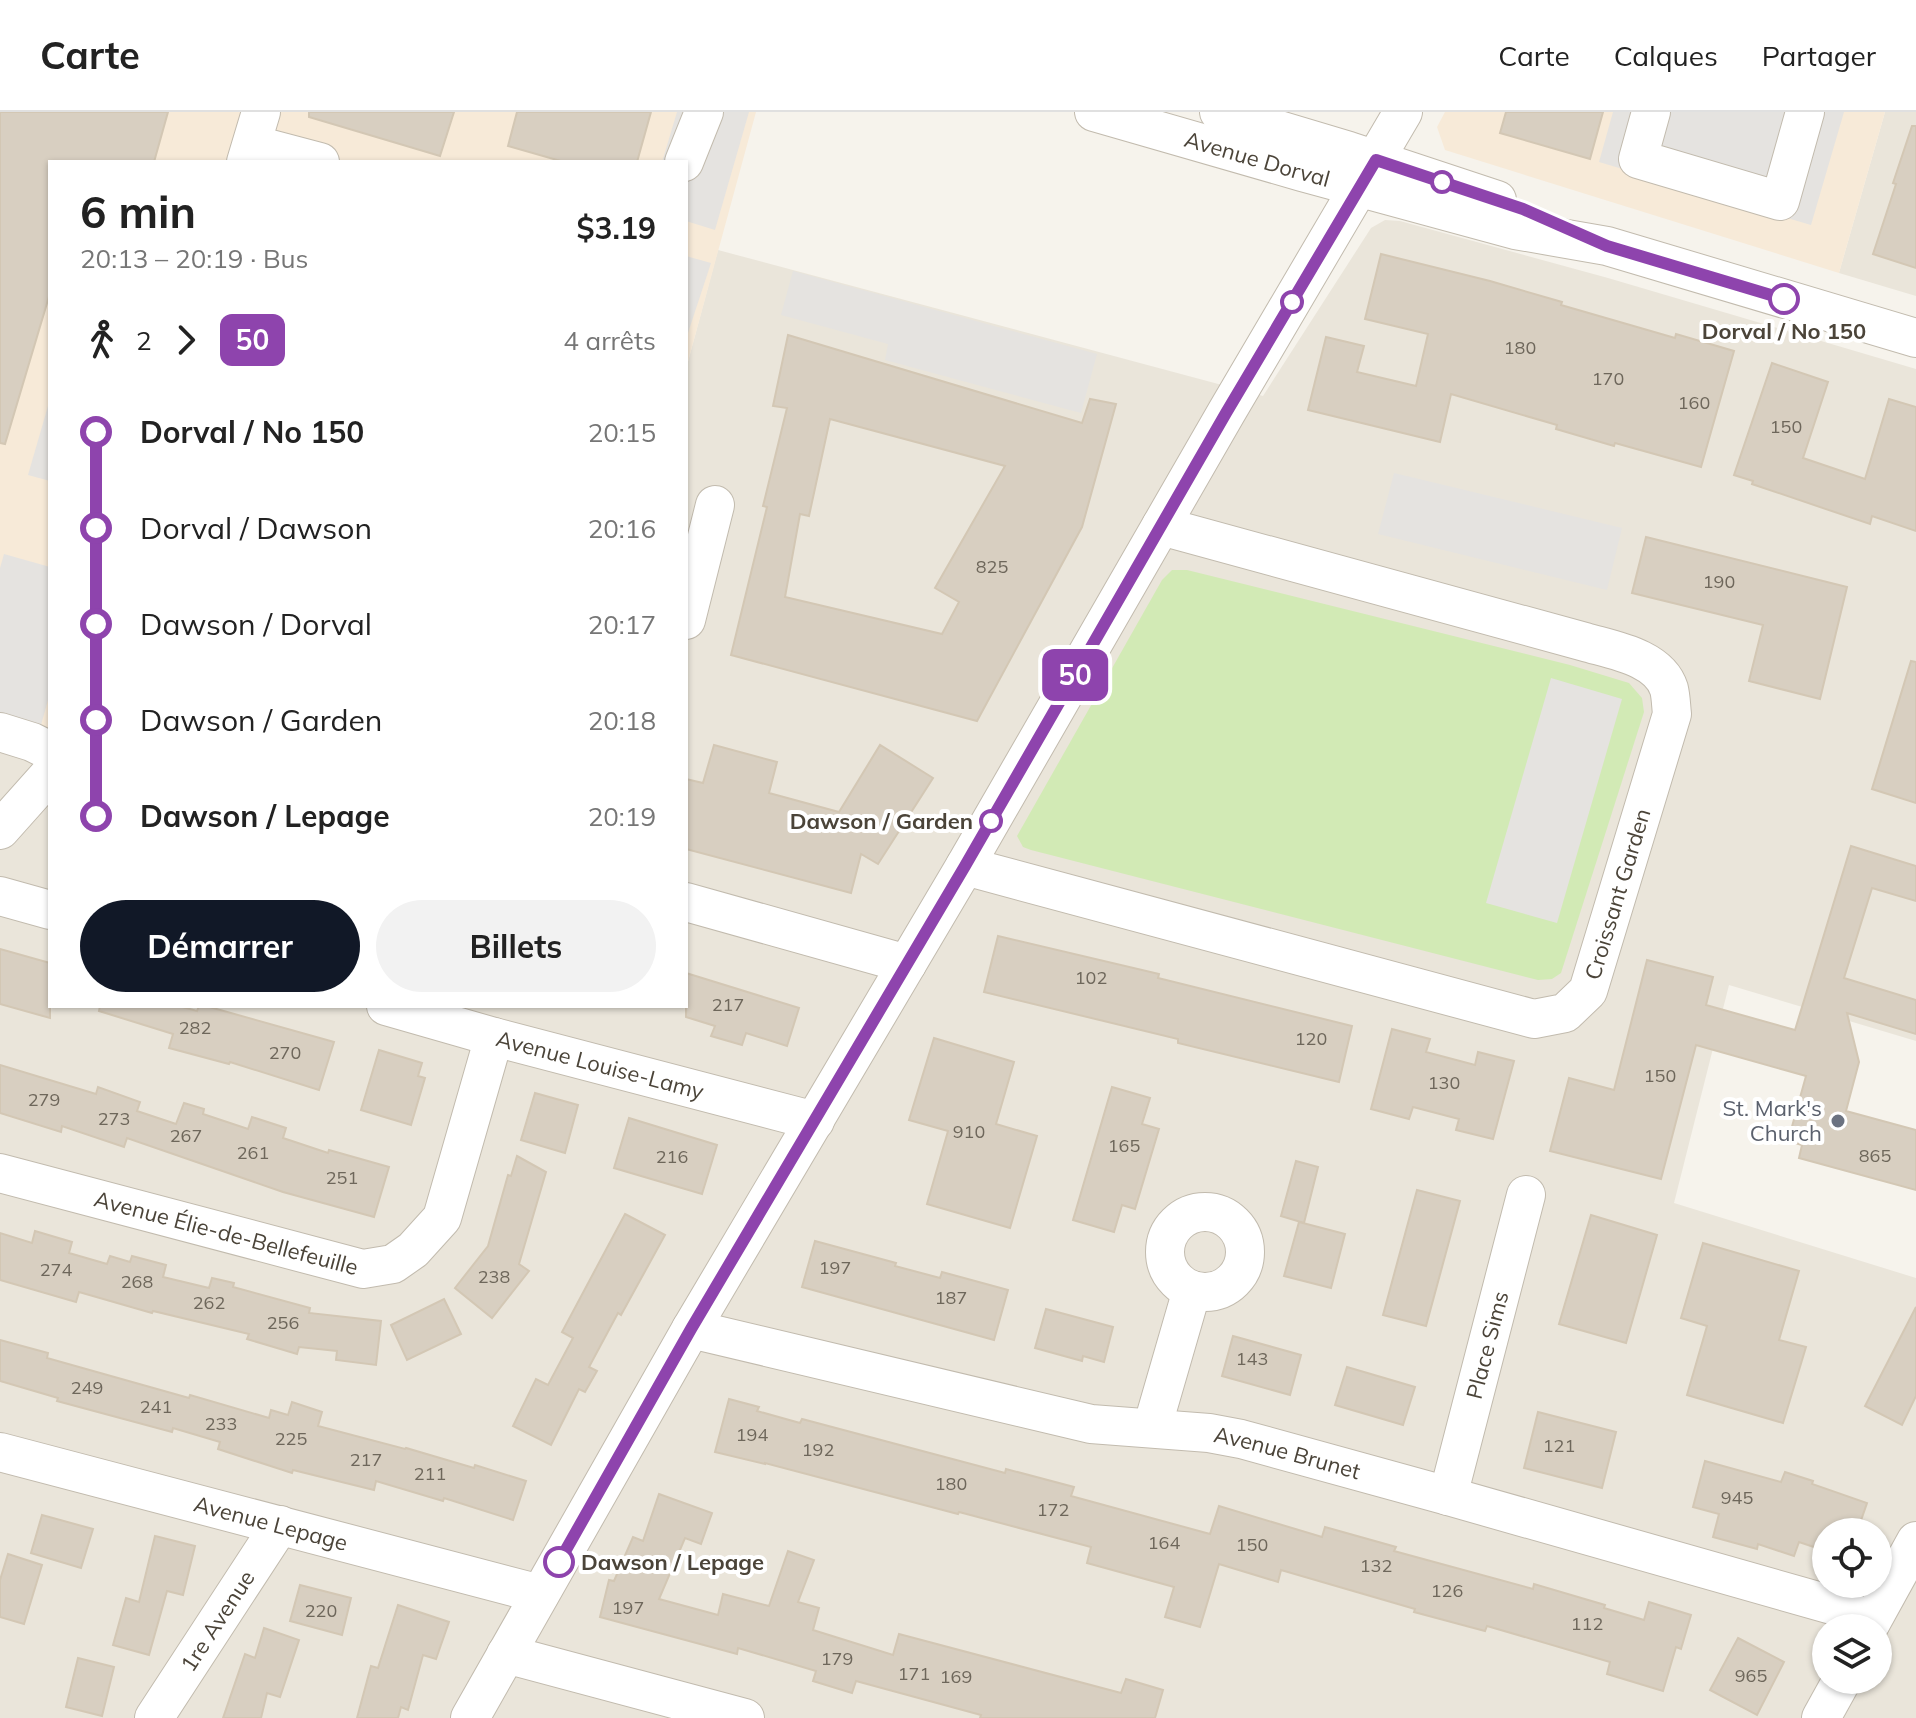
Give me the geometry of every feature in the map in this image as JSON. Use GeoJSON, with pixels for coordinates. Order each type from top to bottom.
{"type":"FeatureCollection","features":[{"type":"Feature","properties":{"kind":"street"},"geometry":{"type":"LineString","coordinates":[[685,160],[704,112]]}},
{"type":"Feature","properties":{"kind":"street","name":"Avenue Dorval"},"geometry":{"type":"LineString","coordinates":[[1219,112],[1349,151],[1368,174]]}},
{"type":"Feature","properties":{"kind":"street"},"geometry":{"type":"LineString","coordinates":[[470,1718],[691,1329],[965,866],[1403,112]]}},
{"type":"Feature","properties":{"kind":"street"},"geometry":{"type":"LineString","coordinates":[[1651,112],[1638,159],[1780,201],[1805,112]]}},
{"type":"Feature","properties":{"kind":"street","name":"Avenue Dorval"},"geometry":{"type":"LineString","coordinates":[[1118,115],[1368,174],[1515,230],[1607,246],[1916,338]]}},
{"type":"Feature","properties":{"kind":"street"},"geometry":{"type":"LineString","coordinates":[[253,139],[314,160]]}},
{"type":"Feature","properties":{"kind":"street"},"geometry":{"type":"LineString","coordinates":[[688,612],[715,505]]}},
{"type":"Feature","properties":{"kind":"street","name":"Croissant Garden"},"geometry":{"type":"LineString","coordinates":[[965,866],[1534,1019],[1565,1013],[1588,991],[1672,714],[1669,687],[1657,671],[1640,659],[1585,642],[1161,526]]}},
{"type":"Feature","properties":{"kind":"street"},"geometry":{"type":"LineString","coordinates":[[0,732],[48,750]]}},
{"type":"Feature","properties":{"kind":"street"},"geometry":{"type":"LineString","coordinates":[[0,830],[48,776]]}},
{"type":"Feature","properties":{"kind":"street"},"geometry":{"type":"LineString","coordinates":[[0,896],[48,909]]}},
{"type":"Feature","properties":{"kind":"street"},"geometry":{"type":"LineString","coordinates":[[688,903],[907,964]]}},
{"type":"Feature","properties":{"kind":"street","name":"Avenue Louise-Lamy"},"geometry":{"type":"LineString","coordinates":[[393,1008],[815,1121]]}},
{"type":"Feature","properties":{"kind":"street","name":"Avenue Élie-de-Bellefeuille"},"geometry":{"type":"LineString","coordinates":[[0,1173],[363,1269],[393,1264],[413,1250],[442,1218],[494,1037]]}},
{"type":"Feature","properties":{"kind":"street","name":"Place Sims"},"geometry":{"type":"LineString","coordinates":[[1448,1496],[1526,1195]]}},
{"type":"Feature","properties":{"kind":"street"},"geometry":{"type":"LineString","coordinates":[[1152,1428],[1192,1290]]}},
{"type":"Feature","properties":{"kind":"street","name":"Avenue Brunet"},"geometry":{"type":"LineString","coordinates":[[691,1329],[1091,1424],[1209,1433],[1241,1439],[1846,1609],[1854,1614]]}},
{"type":"Feature","properties":{"kind":"street","name":"Avenue Lepage"},"geometry":{"type":"LineString","coordinates":[[6,1464],[280,1525],[540,1594]]}},
{"type":"Feature","properties":{"kind":"street","name":"1re Avenue"},"geometry":{"type":"LineString","coordinates":[[154,1718],[280,1525]]}},
{"type":"Feature","properties":{"kind":"street"},"geometry":{"type":"LineString","coordinates":[[1876,1614],[1916,1541]]}},
{"type":"Feature","properties":{"kind":"street"},"geometry":{"type":"LineString","coordinates":[[506,1654],[745,1718]]}},
{"type":"Feature","properties":{"kind":"street"},"geometry":{"type":"LineString","coordinates":[[1821,1718],[1834,1694]]}},
{"type":"Feature","properties":{"kind":"shaded area"},"geometry":{"type":"Polygon","coordinates":[[[0,112],[756,112],[688,362],[688,160],[48,160],[48,764],[0,751],[0,112]]]}},
{"type":"Feature","properties":{"kind":"shaded area"},"geometry":{"type":"Polygon","coordinates":[[[677,112],[749,112],[715,230],[688,222],[688,160],[663,160],[677,112]]]}},
{"type":"Feature","properties":{"kind":"shaded area"},"geometry":{"type":"Polygon","coordinates":[[[1445,112],[1885,112],[1839,273],[1445,150],[1437,127],[1445,112]]]}},
{"type":"Feature","properties":{"kind":"shaded area"},"geometry":{"type":"Polygon","coordinates":[[[1613,112],[1844,112],[1811,225],[1599,162],[1613,112]]]}},
{"type":"Feature","properties":{"kind":"shaded area"},"geometry":{"type":"Polygon","coordinates":[[[1885,112],[1916,112],[1916,296],[1839,273],[1885,112]]]}},
{"type":"Feature","properties":{"kind":"shaded area"},"geometry":{"type":"Polygon","coordinates":[[[1385,220],[1400,221],[1608,278],[1916,369],[1916,1041],[1729,985],[1674,1203],[1916,1278],[1916,1718],[0,1718],[0,751],[48,764],[48,1008],[688,1008],[688,362],[718,250],[1263,396],[1371,228],[1385,220]]]}},
{"type":"Feature","properties":{"kind":"shaded area"},"geometry":{"type":"Polygon","coordinates":[[[688,257],[711,263],[688,333],[688,257]]]}},
{"type":"Feature","properties":{"kind":"shaded area"},"geometry":{"type":"Polygon","coordinates":[[[793,271],[1097,354],[1081,413],[885,360],[888,344],[781,315],[793,271]]]}},
{"type":"Feature","properties":{"kind":"shaded area"},"geometry":{"type":"Polygon","coordinates":[[[48,406],[48,480],[28,475],[48,406]]]}},
{"type":"Feature","properties":{"kind":"shaded area"},"geometry":{"type":"Polygon","coordinates":[[[1394,473],[1622,528],[1607,590],[1378,534],[1394,473]]]}},
{"type":"Feature","properties":{"kind":"shaded area"},"geometry":{"type":"Polygon","coordinates":[[[4,554],[48,566],[48,700],[41,725],[0,713],[0,568],[4,554]]]}},
{"type":"Feature","properties":{"kind":"shaded area"},"geometry":{"type":"Polygon","coordinates":[[[1551,678],[1622,699],[1557,923],[1486,903],[1551,678]]]}},
{"type":"Feature","properties":{"kind":"green space"},"geometry":{"type":"Polygon","coordinates":[[[1172,570],[1187,570],[1570,665],[1629,683],[1642,698],[1644,712],[1561,973],[1552,979],[1538,980],[1023,847],[1017,836],[1162,580],[1172,570]]]}},
{"type":"Feature","properties":{"kind":"building"},"geometry":{"type":"Polygon","coordinates":[[[0,112],[168,112],[155,160],[48,160],[48,300],[5,444],[0,443],[0,112]]]}},
{"type":"Feature","properties":{"kind":"building"},"geometry":{"type":"Polygon","coordinates":[[[309,112],[454,112],[440,156],[309,117],[309,112]]]}},
{"type":"Feature","properties":{"kind":"building"},"geometry":{"type":"Polygon","coordinates":[[[517,112],[651,112],[638,160],[557,160],[508,146],[517,112]]]}},
{"type":"Feature","properties":{"kind":"building"},"geometry":{"type":"Polygon","coordinates":[[[1506,112],[1603,112],[1590,159],[1500,133],[1506,112]]]}},
{"type":"Feature","properties":{"kind":"building"},"geometry":{"type":"Polygon","coordinates":[[[1912,126],[1916,126],[1916,268],[1873,254],[1912,126]]]}},
{"type":"Feature","properties":{"kind":"building"},"geometry":{"type":"Polygon","coordinates":[[[1381,254],[1490,281],[1675,338],[1676,334],[1734,351],[1701,467],[1615,443],[1614,446],[1556,429],[1557,425],[1451,394],[1440,442],[1308,410],[1326,337],[1364,346],[1357,372],[1416,386],[1428,334],[1365,319],[1381,254]]]}},
{"type":"Feature","properties":{"kind":"building"},"geometry":{"type":"Polygon","coordinates":[[[788,335],[1082,423],[1090,399],[1116,404],[1082,527],[977,721],[731,655],[787,408],[773,406],[788,335]],[[830,419],[809,516],[800,514],[785,597],[942,634],[959,602],[935,588],[1005,466],[830,419]]]}},
{"type":"Feature","properties":{"kind":"building"},"geometry":{"type":"Polygon","coordinates":[[[1772,363],[1828,382],[1803,458],[1865,479],[1889,399],[1916,407],[1916,531],[1872,516],[1870,524],[1734,475],[1772,363]]]}},
{"type":"Feature","properties":{"kind":"building"},"geometry":{"type":"Polygon","coordinates":[[[1646,537],[1847,587],[1820,699],[1749,681],[1763,625],[1632,593],[1646,537]]]}},
{"type":"Feature","properties":{"kind":"building"},"geometry":{"type":"Polygon","coordinates":[[[1911,661],[1916,662],[1916,803],[1872,789],[1911,661]]]}},
{"type":"Feature","properties":{"kind":"building"},"geometry":{"type":"Polygon","coordinates":[[[714,745],[777,762],[769,793],[839,812],[880,745],[933,778],[878,864],[861,854],[851,893],[688,850],[688,779],[703,783],[714,745]]]}},
{"type":"Feature","properties":{"kind":"building"},"geometry":{"type":"Polygon","coordinates":[[[1851,846],[1916,866],[1916,901],[1872,888],[1844,978],[1916,1000],[1916,1034],[1847,1013],[1859,1062],[1846,1111],[1916,1130],[1916,1190],[1799,1158],[1802,1145],[1788,1141],[1806,1076],[1696,1045],[1661,1179],[1550,1151],[1569,1078],[1614,1090],[1647,960],[1713,977],[1706,1005],[1795,1030],[1851,846]]]}},
{"type":"Feature","properties":{"kind":"building"},"geometry":{"type":"Polygon","coordinates":[[[998,936],[1159,974],[1158,978],[1352,1026],[1339,1082],[984,992],[998,936]]]}},
{"type":"Feature","properties":{"kind":"building"},"geometry":{"type":"Polygon","coordinates":[[[0,949],[48,962],[50,1018],[0,1004],[0,949]]]}},
{"type":"Feature","properties":{"kind":"building"},"geometry":{"type":"Polygon","coordinates":[[[688,974],[799,1008],[787,1046],[746,1033],[742,1045],[711,1036],[715,1026],[686,1017],[688,974]]]}},
{"type":"Feature","properties":{"kind":"building"},"geometry":{"type":"Polygon","coordinates":[[[100,1008],[186,1008],[197,1011],[198,1008],[213,1008],[334,1042],[319,1090],[230,1062],[169,1048],[173,1034],[99,1011],[100,1008]]]}},
{"type":"Feature","properties":{"kind":"building"},"geometry":{"type":"Polygon","coordinates":[[[1392,1029],[1430,1039],[1426,1052],[1475,1065],[1478,1052],[1514,1061],[1493,1139],[1456,1130],[1459,1119],[1413,1107],[1409,1119],[1371,1109],[1392,1029]]]}},
{"type":"Feature","properties":{"kind":"building"},"geometry":{"type":"Polygon","coordinates":[[[934,1038],[1014,1062],[996,1124],[1037,1136],[1010,1228],[927,1204],[948,1131],[909,1120],[934,1038]]]}},
{"type":"Feature","properties":{"kind":"building"},"geometry":{"type":"Polygon","coordinates":[[[379,1050],[422,1063],[418,1076],[425,1078],[411,1125],[361,1110],[379,1050]]]}},
{"type":"Feature","properties":{"kind":"building"},"geometry":{"type":"Polygon","coordinates":[[[0,1065],[96,1094],[98,1087],[140,1102],[137,1111],[176,1124],[184,1103],[204,1109],[203,1114],[248,1129],[252,1117],[286,1128],[283,1138],[328,1153],[329,1150],[389,1167],[374,1217],[283,1192],[127,1138],[124,1147],[62,1126],[61,1132],[0,1113],[0,1065]]]}},
{"type":"Feature","properties":{"kind":"building"},"geometry":{"type":"Polygon","coordinates":[[[1112,1087],[1150,1098],[1142,1124],[1159,1129],[1135,1209],[1122,1205],[1114,1232],[1073,1220],[1112,1087]]]}},
{"type":"Feature","properties":{"kind":"building"},"geometry":{"type":"Polygon","coordinates":[[[535,1093],[578,1105],[565,1153],[521,1140],[535,1093]]]}},
{"type":"Feature","properties":{"kind":"building"},"geometry":{"type":"Polygon","coordinates":[[[629,1118],[717,1145],[702,1194],[614,1168],[629,1118]]]}},
{"type":"Feature","properties":{"kind":"building"},"geometry":{"type":"Polygon","coordinates":[[[517,1156],[546,1172],[519,1264],[529,1271],[492,1318],[455,1288],[488,1246],[508,1175],[511,1176],[517,1156]]]}},
{"type":"Feature","properties":{"kind":"building"},"geometry":{"type":"Polygon","coordinates":[[[1296,1161],[1318,1167],[1304,1223],[1281,1216],[1296,1161]]]}},
{"type":"Feature","properties":{"kind":"building"},"geometry":{"type":"Polygon","coordinates":[[[1417,1190],[1460,1201],[1426,1326],[1383,1315],[1417,1190]]]}},
{"type":"Feature","properties":{"kind":"building"},"geometry":{"type":"Polygon","coordinates":[[[625,1214],[665,1235],[589,1367],[597,1371],[585,1392],[579,1389],[551,1445],[513,1426],[536,1379],[548,1385],[573,1338],[562,1332],[625,1214]]]}},
{"type":"Feature","properties":{"kind":"building"},"geometry":{"type":"Polygon","coordinates":[[[1591,1215],[1657,1235],[1626,1343],[1559,1324],[1591,1215]]]}},
{"type":"Feature","properties":{"kind":"building"},"geometry":{"type":"Polygon","coordinates":[[[1299,1222],[1345,1234],[1331,1288],[1284,1276],[1299,1222]]]}},
{"type":"Feature","properties":{"kind":"building"},"geometry":{"type":"Polygon","coordinates":[[[35,1231],[72,1242],[69,1253],[107,1264],[110,1256],[130,1262],[132,1256],[166,1265],[163,1277],[209,1288],[212,1278],[234,1283],[233,1287],[310,1308],[309,1313],[381,1321],[376,1365],[336,1360],[337,1351],[299,1347],[297,1354],[247,1339],[249,1334],[152,1313],[79,1292],[76,1302],[0,1280],[0,1233],[32,1243],[35,1231]]]}},
{"type":"Feature","properties":{"kind":"building"},"geometry":{"type":"Polygon","coordinates":[[[815,1241],[940,1278],[942,1272],[1008,1290],[994,1340],[802,1287],[815,1241]]]}},
{"type":"Feature","properties":{"kind":"building"},"geometry":{"type":"Polygon","coordinates":[[[1703,1243],[1799,1271],[1779,1340],[1806,1347],[1783,1423],[1687,1395],[1707,1326],[1681,1318],[1703,1243]]]}},
{"type":"Feature","properties":{"kind":"building"},"geometry":{"type":"Polygon","coordinates":[[[444,1299],[461,1334],[407,1360],[391,1325],[444,1299]]]}},
{"type":"Feature","properties":{"kind":"building"},"geometry":{"type":"Polygon","coordinates":[[[1916,1307],[1916,1396],[1902,1425],[1865,1406],[1916,1307]]]}},
{"type":"Feature","properties":{"kind":"building"},"geometry":{"type":"Polygon","coordinates":[[[1046,1309],[1113,1327],[1104,1362],[1083,1356],[1082,1361],[1035,1348],[1046,1309]]]}},
{"type":"Feature","properties":{"kind":"building"},"geometry":{"type":"Polygon","coordinates":[[[1233,1336],[1301,1355],[1290,1395],[1222,1376],[1233,1336]]]}},
{"type":"Feature","properties":{"kind":"building"},"geometry":{"type":"Polygon","coordinates":[[[0,1340],[48,1353],[47,1358],[269,1418],[271,1410],[288,1415],[292,1402],[322,1412],[318,1426],[474,1468],[475,1465],[526,1481],[513,1520],[376,1481],[374,1490],[293,1470],[292,1473],[218,1449],[220,1442],[57,1401],[58,1398],[0,1381],[0,1340]]]}},
{"type":"Feature","properties":{"kind":"building"},"geometry":{"type":"Polygon","coordinates":[[[1347,1367],[1415,1387],[1403,1425],[1335,1405],[1347,1367]]]}},
{"type":"Feature","properties":{"kind":"building"},"geometry":{"type":"Polygon","coordinates":[[[729,1399],[759,1407],[757,1411],[800,1423],[802,1419],[1005,1473],[1006,1469],[1074,1487],[1071,1496],[1210,1534],[1219,1506],[1322,1537],[1325,1527],[1396,1547],[1394,1551],[1533,1589],[1534,1584],[1644,1620],[1649,1602],[1691,1615],[1681,1649],[1676,1647],[1663,1691],[1607,1674],[1610,1662],[1487,1626],[1485,1631],[1414,1612],[1415,1609],[1281,1570],[1278,1582],[1219,1564],[1200,1627],[1165,1617],[1174,1587],[1087,1563],[1091,1547],[715,1452],[729,1399]]]}},
{"type":"Feature","properties":{"kind":"building"},"geometry":{"type":"Polygon","coordinates":[[[1538,1412],[1616,1432],[1602,1488],[1524,1468],[1538,1412]]]}},
{"type":"Feature","properties":{"kind":"building"},"geometry":{"type":"Polygon","coordinates":[[[1705,1461],[1781,1482],[1785,1472],[1867,1503],[1862,1518],[1812,1518],[1812,1546],[1799,1542],[1794,1556],[1758,1544],[1757,1549],[1713,1537],[1719,1514],[1693,1507],[1705,1461]]]}},
{"type":"Feature","properties":{"kind":"building"},"geometry":{"type":"Polygon","coordinates":[[[659,1494],[712,1513],[701,1544],[685,1538],[659,1599],[718,1615],[723,1594],[769,1606],[788,1551],[814,1560],[798,1602],[819,1608],[813,1630],[893,1655],[899,1634],[1121,1693],[1126,1679],[1163,1690],[1155,1718],[980,1718],[981,1715],[856,1681],[852,1693],[813,1681],[816,1671],[738,1648],[737,1654],[600,1617],[609,1580],[614,1581],[633,1537],[643,1541],[659,1494]]]}},
{"type":"Feature","properties":{"kind":"building"},"geometry":{"type":"Polygon","coordinates":[[[42,1515],[93,1529],[81,1568],[31,1553],[42,1515]]]}},
{"type":"Feature","properties":{"kind":"building"},"geometry":{"type":"Polygon","coordinates":[[[155,1536],[195,1546],[183,1595],[167,1591],[149,1655],[113,1645],[126,1598],[139,1602],[155,1536]]]}},
{"type":"Feature","properties":{"kind":"building"},"geometry":{"type":"Polygon","coordinates":[[[8,1554],[42,1565],[24,1624],[0,1617],[0,1580],[8,1554]]]}},
{"type":"Feature","properties":{"kind":"building"},"geometry":{"type":"Polygon","coordinates":[[[300,1585],[351,1598],[342,1635],[290,1621],[300,1585]]]}},
{"type":"Feature","properties":{"kind":"building"},"geometry":{"type":"Polygon","coordinates":[[[398,1605],[449,1622],[436,1659],[423,1655],[408,1710],[401,1707],[398,1718],[357,1718],[371,1666],[378,1668],[398,1605]]]}},
{"type":"Feature","properties":{"kind":"building"},"geometry":{"type":"Polygon","coordinates":[[[264,1628],[299,1640],[280,1697],[267,1693],[261,1718],[223,1718],[245,1654],[255,1658],[264,1628]]]}},
{"type":"Feature","properties":{"kind":"building"},"geometry":{"type":"Polygon","coordinates":[[[1738,1638],[1784,1662],[1757,1715],[1710,1690],[1738,1638]]]}},
{"type":"Feature","properties":{"kind":"building"},"geometry":{"type":"Polygon","coordinates":[[[78,1658],[114,1667],[102,1716],[66,1707],[78,1658]]]}},
{"type":"Feature","properties":{"kind":"bus line","name":"50"},"geometry":{"type":"LineString","coordinates":[[559,1562],[691,1329],[1376,160],[1523,209],[1607,246],[1784,299]]}},
{"type":"Feature","properties":{"kind":"place","name":"Dorval / No 150"},"geometry":{"type":"Point","coordinates":[1784,299]}},
{"type":"Feature","properties":{"kind":"place","name":"Dawson / Garden"},"geometry":{"type":"Point","coordinates":[991,821]}},
{"type":"Feature","properties":{"kind":"place","name":"St. Mark's Church"},"geometry":{"type":"Point","coordinates":[1838,1121]}},
{"type":"Feature","properties":{"kind":"place","name":"Dawson / Lepage"},"geometry":{"type":"Point","coordinates":[559,1562]}}]}
